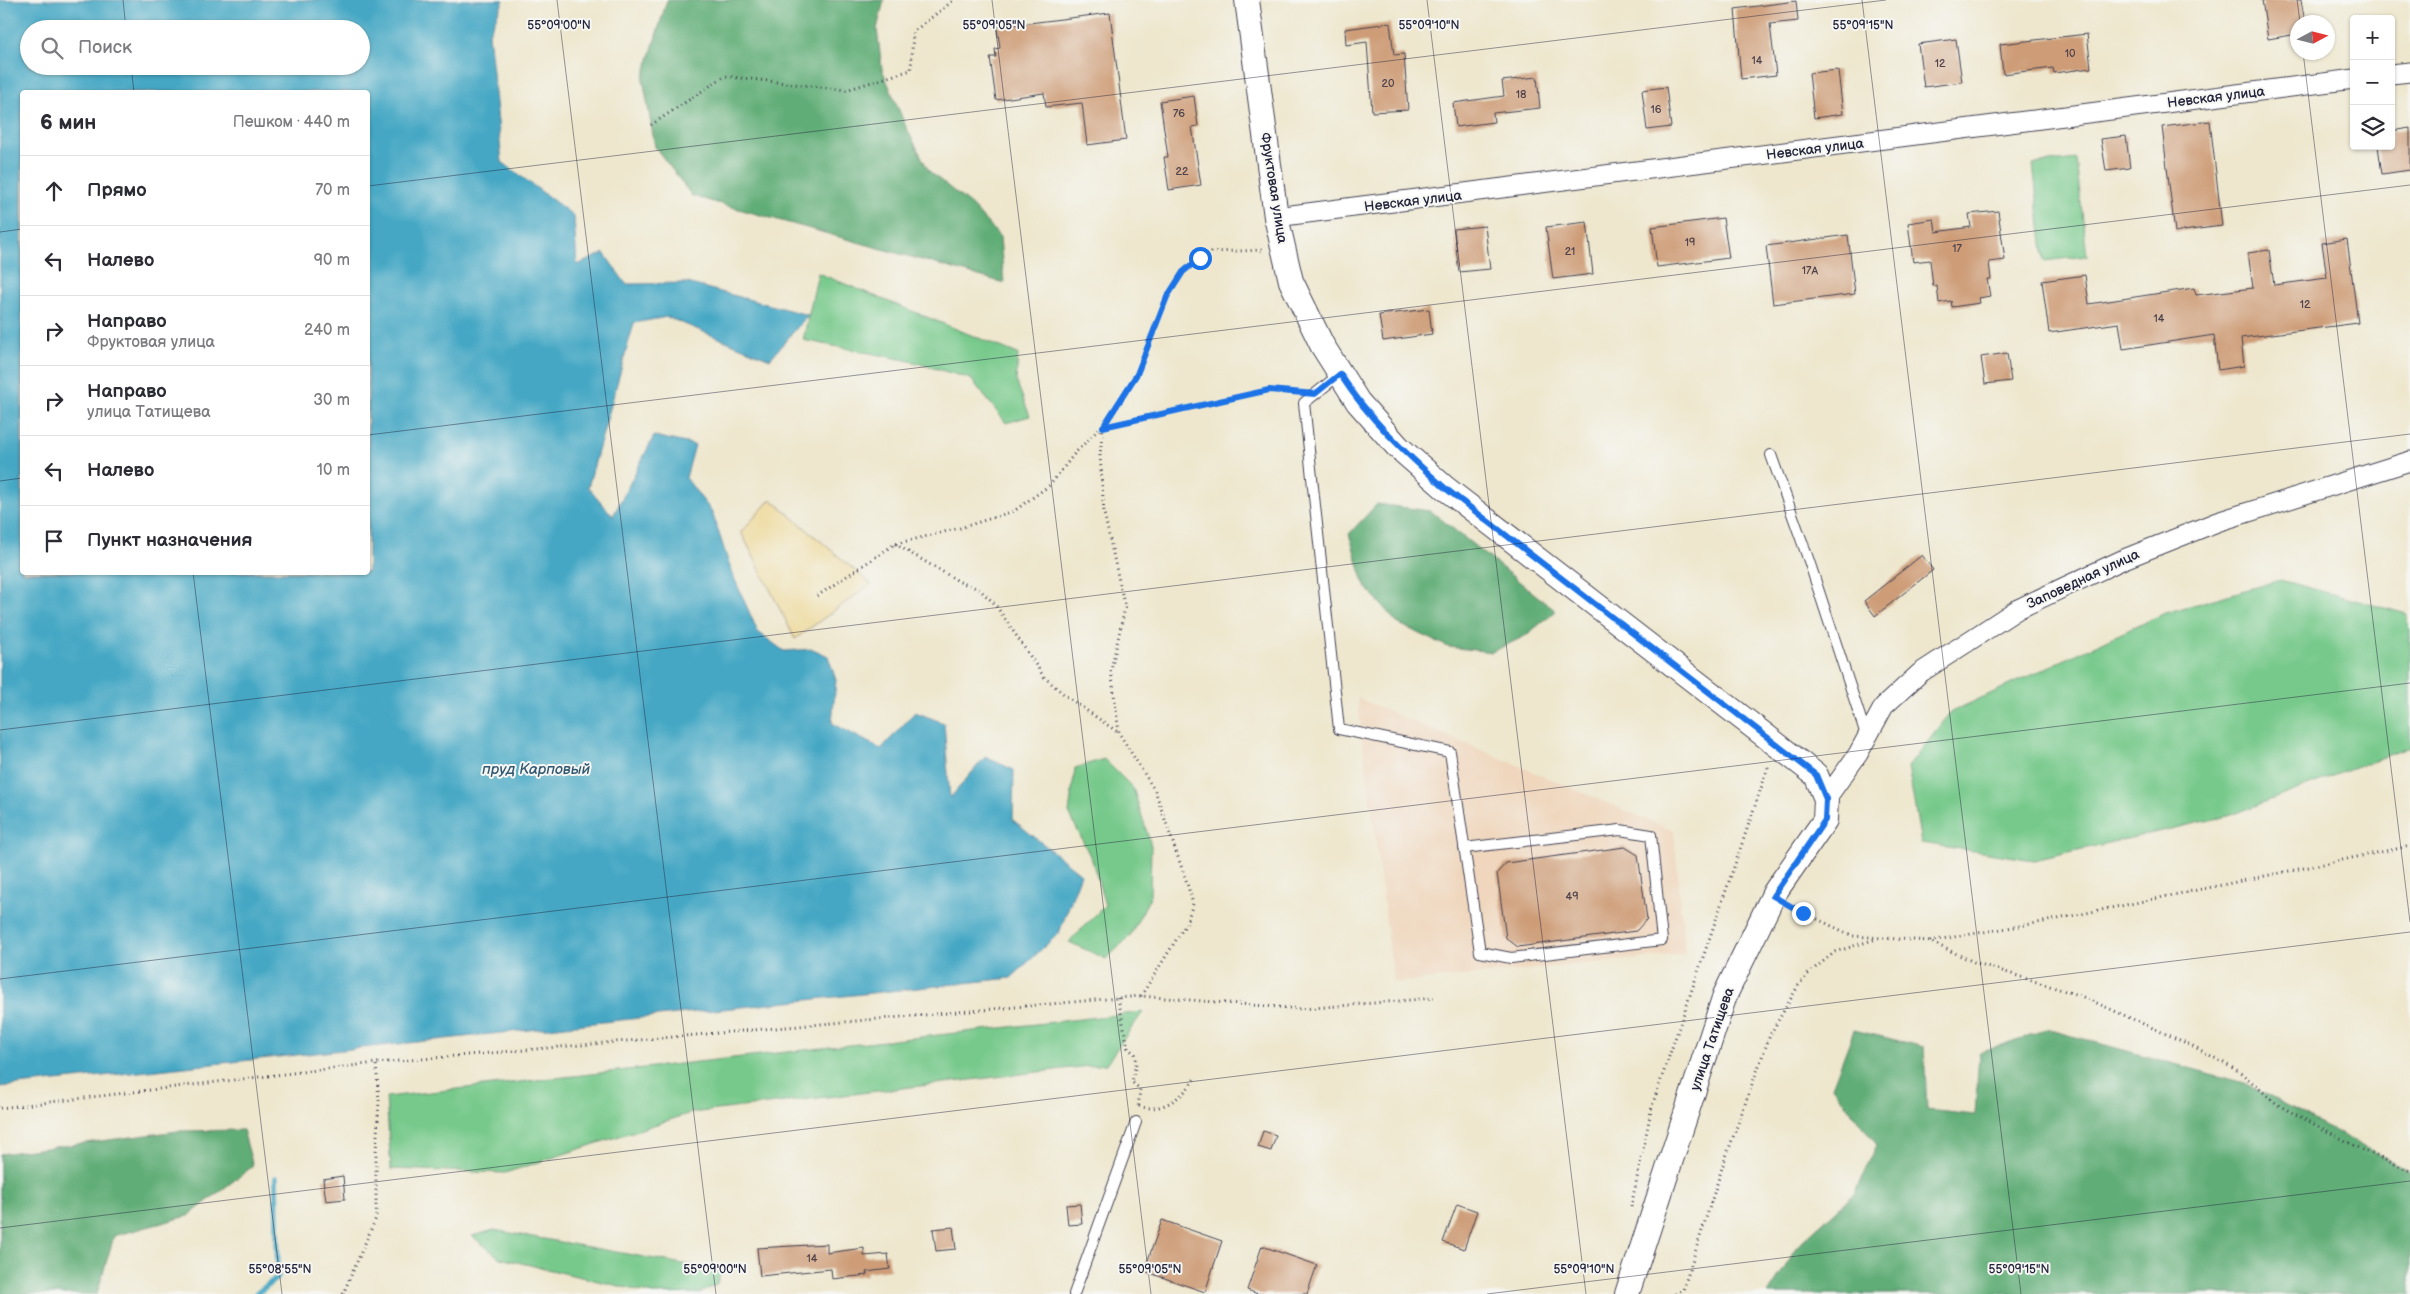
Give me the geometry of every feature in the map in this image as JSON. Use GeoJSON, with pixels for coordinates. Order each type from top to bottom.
{"type":"FeatureCollection","features":[{"type":"Feature","properties":{"kind":"street","name":"Фруктовая улица"},"geometry":{"type":"LineString","coordinates":[[1247,0],[1276,217],[1291,282],[1322,345],[1358,402],[1398,447],[1445,488],[1816,775],[1826,799]]}},
{"type":"Feature","properties":{"kind":"street"},"geometry":{"type":"LineString","coordinates":[[2395,74],[2410,72]]}},
{"type":"Feature","properties":{"kind":"street","name":"Невская улица"},"geometry":{"type":"LineString","coordinates":[[1276,217],[2350,80]]}},
{"type":"Feature","properties":{"kind":"street","name":"Заповедная улица"},"geometry":{"type":"LineString","coordinates":[[1826,799],[1867,738],[1884,706],[1920,673],[2018,609],[2124,559],[2217,522],[2410,461]]}},
{"type":"Feature","properties":{"kind":"street","name":"улица Татищева"},"geometry":{"type":"LineString","coordinates":[[1627,1294],[1725,995],[1773,896],[1825,820],[1826,799]]}},
{"type":"Feature","properties":{"kind":"lane"},"geometry":{"type":"LineString","coordinates":[[1340,374],[1304,402],[1339,729],[1450,752],[1464,848],[1480,952],[1511,958],[1662,940],[1652,835],[1620,830],[1464,848]]}},
{"type":"Feature","properties":{"kind":"lane"},"geometry":{"type":"LineString","coordinates":[[1771,455],[1809,561],[1867,738]]}},
{"type":"Feature","properties":{"kind":"lane"},"geometry":{"type":"LineString","coordinates":[[1074,1294],[1136,1122]]}},
{"type":"Feature","properties":{"kind":"path"},"geometry":{"type":"LineString","coordinates":[[651,125],[725,76],[846,90],[911,70],[913,32],[954,0]]}},
{"type":"Feature","properties":{"kind":"path"},"geometry":{"type":"LineString","coordinates":[[817,596],[895,544],[960,528],[1014,511],[1050,486],[1075,453],[1103,427],[1137,374],[1167,297],[1183,272],[1200,258],[1211,252],[1267,250]]}},
{"type":"Feature","properties":{"kind":"path"},"geometry":{"type":"LineString","coordinates":[[1103,427],[1269,390],[1315,394]]}},
{"type":"Feature","properties":{"kind":"path"},"geometry":{"type":"LineString","coordinates":[[1103,427],[1100,455],[1104,513],[1125,608],[1111,670],[1119,733]]}},
{"type":"Feature","properties":{"kind":"path"},"geometry":{"type":"LineString","coordinates":[[895,544],[960,582],[979,589],[995,604],[1044,677],[1066,696],[1119,733],[1155,791],[1178,860],[1188,883],[1193,904],[1186,924],[1141,996]]}},
{"type":"Feature","properties":{"kind":"path"},"geometry":{"type":"LineString","coordinates":[[1630,1215],[1652,1106],[1770,762]]}},
{"type":"Feature","properties":{"kind":"path"},"geometry":{"type":"LineString","coordinates":[[1773,896],[1823,924],[1853,936],[1929,942],[2043,922],[2158,896],[2292,872],[2410,846]]}},
{"type":"Feature","properties":{"kind":"path"},"geometry":{"type":"LineString","coordinates":[[1674,1294],[1683,1290],[1723,1165],[1770,1035],[1798,986],[1810,972],[1835,952],[1880,938]]}},
{"type":"Feature","properties":{"kind":"path"},"geometry":{"type":"LineString","coordinates":[[1929,942],[1974,962],[2081,996],[2166,1032],[2240,1072],[2278,1105],[2363,1150],[2410,1171]]}},
{"type":"Feature","properties":{"kind":"path"},"geometry":{"type":"LineString","coordinates":[[0,1108],[376,1063],[1141,996],[1302,1009],[1434,998]]}},
{"type":"Feature","properties":{"kind":"path"},"geometry":{"type":"LineString","coordinates":[[1118,998],[1128,1048],[1134,1054],[1136,1063],[1132,1082],[1140,1089],[1136,1122]]}},
{"type":"Feature","properties":{"kind":"path"},"geometry":{"type":"LineString","coordinates":[[344,1294],[376,1218],[376,1153],[380,1100],[376,1063]]}},
{"type":"Feature","properties":{"kind":"path"},"geometry":{"type":"LineString","coordinates":[[1139,1106],[1146,1109],[1175,1101],[1189,1088],[1194,1079]]}},
{"type":"Feature","properties":{"kind":"shaded area"},"geometry":{"type":"Polygon","coordinates":[[[1357,698],[1674,831],[1685,954],[1394,983],[1357,698]]]}},
{"type":"Feature","properties":{"kind":"green space"},"geometry":{"type":"Polygon","coordinates":[[[667,0],[884,0],[877,29],[882,69],[906,127],[929,171],[972,206],[1000,237],[1004,283],[692,196],[655,147],[643,79],[667,0]]]}},
{"type":"Feature","properties":{"kind":"green space"},"geometry":{"type":"Polygon","coordinates":[[[2076,159],[2087,256],[2044,261],[2033,164],[2076,159]]]}},
{"type":"Feature","properties":{"kind":"green space"},"geometry":{"type":"Polygon","coordinates":[[[818,273],[1018,354],[1016,381],[1030,416],[1006,423],[971,379],[910,361],[803,340],[818,273]]]}},
{"type":"Feature","properties":{"kind":"green space"},"geometry":{"type":"Polygon","coordinates":[[[1377,504],[1431,511],[1556,611],[1525,636],[1492,652],[1448,647],[1397,623],[1365,586],[1349,534],[1377,504]]]}},
{"type":"Feature","properties":{"kind":"green space"},"geometry":{"type":"Polygon","coordinates":[[[2280,580],[2407,614],[2410,629],[2410,747],[2228,816],[2034,860],[1921,843],[1908,767],[1951,712],[2165,613],[2280,580]]]}},
{"type":"Feature","properties":{"kind":"green space"},"geometry":{"type":"Polygon","coordinates":[[[1104,759],[1133,788],[1151,845],[1150,897],[1130,936],[1106,959],[1069,942],[1105,905],[1092,860],[1069,813],[1075,768],[1104,759]]]}},
{"type":"Feature","properties":{"kind":"green space"},"geometry":{"type":"Polygon","coordinates":[[[1143,1012],[1106,1064],[691,1113],[505,1173],[391,1169],[386,1097],[1143,1012]]]}},
{"type":"Feature","properties":{"kind":"green space"},"geometry":{"type":"Polygon","coordinates":[[[2047,1029],[2244,1083],[2410,1171],[2410,1294],[1768,1294],[1801,1242],[1854,1194],[1877,1145],[1832,1087],[1854,1030],[1924,1047],[1927,1110],[1975,1115],[1979,1053],[2047,1029]]]}},
{"type":"Feature","properties":{"kind":"green space"},"geometry":{"type":"Polygon","coordinates":[[[243,1130],[253,1166],[188,1216],[114,1236],[97,1294],[0,1294],[0,1154],[178,1131],[243,1130]]]}},
{"type":"Feature","properties":{"kind":"green space"},"geometry":{"type":"Polygon","coordinates":[[[494,1230],[722,1271],[716,1285],[700,1293],[653,1294],[500,1258],[472,1236],[494,1230]]]}},
{"type":"Feature","properties":{"kind":"sand"},"geometry":{"type":"Polygon","coordinates":[[[771,499],[871,584],[795,639],[741,532],[771,499]]]}},
{"type":"Feature","properties":{"kind":"water","name":"пруд Карповый"},"geometry":{"type":"Polygon","coordinates":[[[0,0],[504,0],[489,33],[502,162],[574,216],[577,265],[604,253],[626,284],[687,283],[808,315],[770,359],[667,317],[634,323],[588,487],[613,516],[654,436],[695,445],[686,478],[712,512],[732,573],[758,632],[784,651],[813,649],[828,656],[836,680],[832,723],[881,749],[915,712],[944,723],[950,798],[985,757],[1014,770],[1013,820],[1081,874],[1059,933],[1011,978],[0,1087],[0,0]]]}},
{"type":"Feature","properties":{"kind":"building"},"geometry":{"type":"Polygon","coordinates":[[[2262,0],[2301,0],[2304,15],[2290,15],[2290,35],[2268,39],[2262,0]]]}},
{"type":"Feature","properties":{"kind":"building"},"geometry":{"type":"Polygon","coordinates":[[[1796,1],[1798,21],[1770,24],[1776,75],[1741,79],[1735,9],[1796,1]]]}},
{"type":"Feature","properties":{"kind":"building"},"geometry":{"type":"Polygon","coordinates":[[[1110,13],[1126,140],[1087,145],[1082,103],[1046,107],[1044,93],[996,100],[990,57],[996,57],[995,49],[1000,48],[997,27],[1110,13]]]}},
{"type":"Feature","properties":{"kind":"building"},"geometry":{"type":"Polygon","coordinates":[[[1390,23],[1394,55],[1404,54],[1408,110],[1372,112],[1367,42],[1346,45],[1345,29],[1390,23]]]}},
{"type":"Feature","properties":{"kind":"building"},"geometry":{"type":"Polygon","coordinates":[[[2087,34],[2091,68],[2054,73],[2053,68],[2003,74],[2000,44],[2087,34]]]}},
{"type":"Feature","properties":{"kind":"building"},"geometry":{"type":"Polygon","coordinates":[[[1956,39],[1962,82],[1924,87],[1918,44],[1956,39]]]}},
{"type":"Feature","properties":{"kind":"building"},"geometry":{"type":"Polygon","coordinates":[[[1838,70],[1843,114],[1814,118],[1809,73],[1838,70]]]}},
{"type":"Feature","properties":{"kind":"building"},"geometry":{"type":"Polygon","coordinates":[[[1537,77],[1540,108],[1493,113],[1494,122],[1456,127],[1453,103],[1504,96],[1502,81],[1537,77]]]}},
{"type":"Feature","properties":{"kind":"building"},"geometry":{"type":"Polygon","coordinates":[[[1666,87],[1671,127],[1647,130],[1642,90],[1666,87]]]}},
{"type":"Feature","properties":{"kind":"building"},"geometry":{"type":"Polygon","coordinates":[[[1194,96],[1198,126],[1192,127],[1201,185],[1169,190],[1164,157],[1168,157],[1160,101],[1194,96]]]}},
{"type":"Feature","properties":{"kind":"building"},"geometry":{"type":"Polygon","coordinates":[[[2210,121],[2222,226],[2175,232],[2162,127],[2210,121]]]}},
{"type":"Feature","properties":{"kind":"building"},"geometry":{"type":"Polygon","coordinates":[[[2410,128],[2410,170],[2382,174],[2379,150],[2395,150],[2395,130],[2410,128]]]}},
{"type":"Feature","properties":{"kind":"building"},"geometry":{"type":"Polygon","coordinates":[[[2126,136],[2130,168],[2106,171],[2101,139],[2126,136]]]}},
{"type":"Feature","properties":{"kind":"building"},"geometry":{"type":"Polygon","coordinates":[[[1998,211],[2005,260],[1989,262],[1991,279],[1987,279],[1990,296],[1979,298],[1980,303],[1952,307],[1951,301],[1939,303],[1937,286],[1933,286],[1930,260],[1913,262],[1908,223],[1934,219],[1936,232],[1971,227],[1969,214],[1998,211]]]}},
{"type":"Feature","properties":{"kind":"building"},"geometry":{"type":"Polygon","coordinates":[[[1723,218],[1729,258],[1657,267],[1652,227],[1723,218]]]}},
{"type":"Feature","properties":{"kind":"building"},"geometry":{"type":"Polygon","coordinates":[[[1587,222],[1593,274],[1553,279],[1546,227],[1587,222]]]}},
{"type":"Feature","properties":{"kind":"building"},"geometry":{"type":"Polygon","coordinates":[[[1485,226],[1490,269],[1459,272],[1454,229],[1485,226]]]}},
{"type":"Feature","properties":{"kind":"building"},"geometry":{"type":"Polygon","coordinates":[[[1848,235],[1855,294],[1773,304],[1766,246],[1848,235]]]}},
{"type":"Feature","properties":{"kind":"building"},"geometry":{"type":"Polygon","coordinates":[[[2347,239],[2358,323],[2241,338],[2244,366],[2218,370],[2214,335],[2123,349],[2119,323],[2049,333],[2042,281],[2085,275],[2089,304],[2194,288],[2196,295],[2253,288],[2248,253],[2269,250],[2274,285],[2327,278],[2322,243],[2347,239]]]}},
{"type":"Feature","properties":{"kind":"building"},"geometry":{"type":"Polygon","coordinates":[[[1429,309],[1432,334],[1383,341],[1379,315],[1429,309]]]}},
{"type":"Feature","properties":{"kind":"building"},"geometry":{"type":"Polygon","coordinates":[[[2007,353],[2011,381],[1985,384],[1981,357],[2007,353]]]}},
{"type":"Feature","properties":{"kind":"building"},"geometry":{"type":"Polygon","coordinates":[[[1922,555],[1933,570],[1875,616],[1864,601],[1922,555]]]}},
{"type":"Feature","properties":{"kind":"building"},"geometry":{"type":"Polygon","coordinates":[[[1625,847],[1638,855],[1647,919],[1636,931],[1518,947],[1506,938],[1497,873],[1506,863],[1625,847]]]}},
{"type":"Feature","properties":{"kind":"building"},"geometry":{"type":"Polygon","coordinates":[[[1263,1131],[1276,1135],[1271,1151],[1258,1147],[1263,1131]]]}},
{"type":"Feature","properties":{"kind":"building"},"geometry":{"type":"Polygon","coordinates":[[[343,1176],[345,1199],[326,1201],[323,1179],[343,1176]]]}},
{"type":"Feature","properties":{"kind":"building"},"geometry":{"type":"Polygon","coordinates":[[[1080,1204],[1082,1224],[1068,1225],[1066,1205],[1080,1204]]]}},
{"type":"Feature","properties":{"kind":"building"},"geometry":{"type":"Polygon","coordinates":[[[1457,1204],[1477,1211],[1464,1249],[1443,1242],[1457,1204]]]}},
{"type":"Feature","properties":{"kind":"building"},"geometry":{"type":"Polygon","coordinates":[[[1162,1220],[1222,1241],[1205,1292],[1144,1271],[1162,1220]]]}},
{"type":"Feature","properties":{"kind":"building"},"geometry":{"type":"Polygon","coordinates":[[[953,1227],[956,1249],[936,1251],[933,1229],[953,1227]]]}},
{"type":"Feature","properties":{"kind":"building"},"geometry":{"type":"Polygon","coordinates":[[[827,1244],[827,1253],[864,1248],[864,1256],[888,1254],[890,1269],[866,1272],[867,1275],[832,1279],[831,1269],[760,1276],[757,1248],[827,1244]]]}},
{"type":"Feature","properties":{"kind":"building"},"geometry":{"type":"Polygon","coordinates":[[[1262,1246],[1317,1265],[1307,1294],[1258,1294],[1247,1290],[1262,1246]]]}},
{"type":"Feature","properties":{"kind":"waterway"},"geometry":{"type":"LineString","coordinates":[[256,1294],[278,1277],[276,1178]]}},
{"type":"Feature","properties":{"kind":"route"},"geometry":{"type":"LineString","coordinates":[[1200,258],[1183,272],[1167,297],[1137,374],[1103,427],[1269,390],[1315,394],[1340,374],[1358,402],[1398,447],[1445,488],[1816,775],[1826,799],[1825,820],[1773,896],[1803,913]]}}]}
